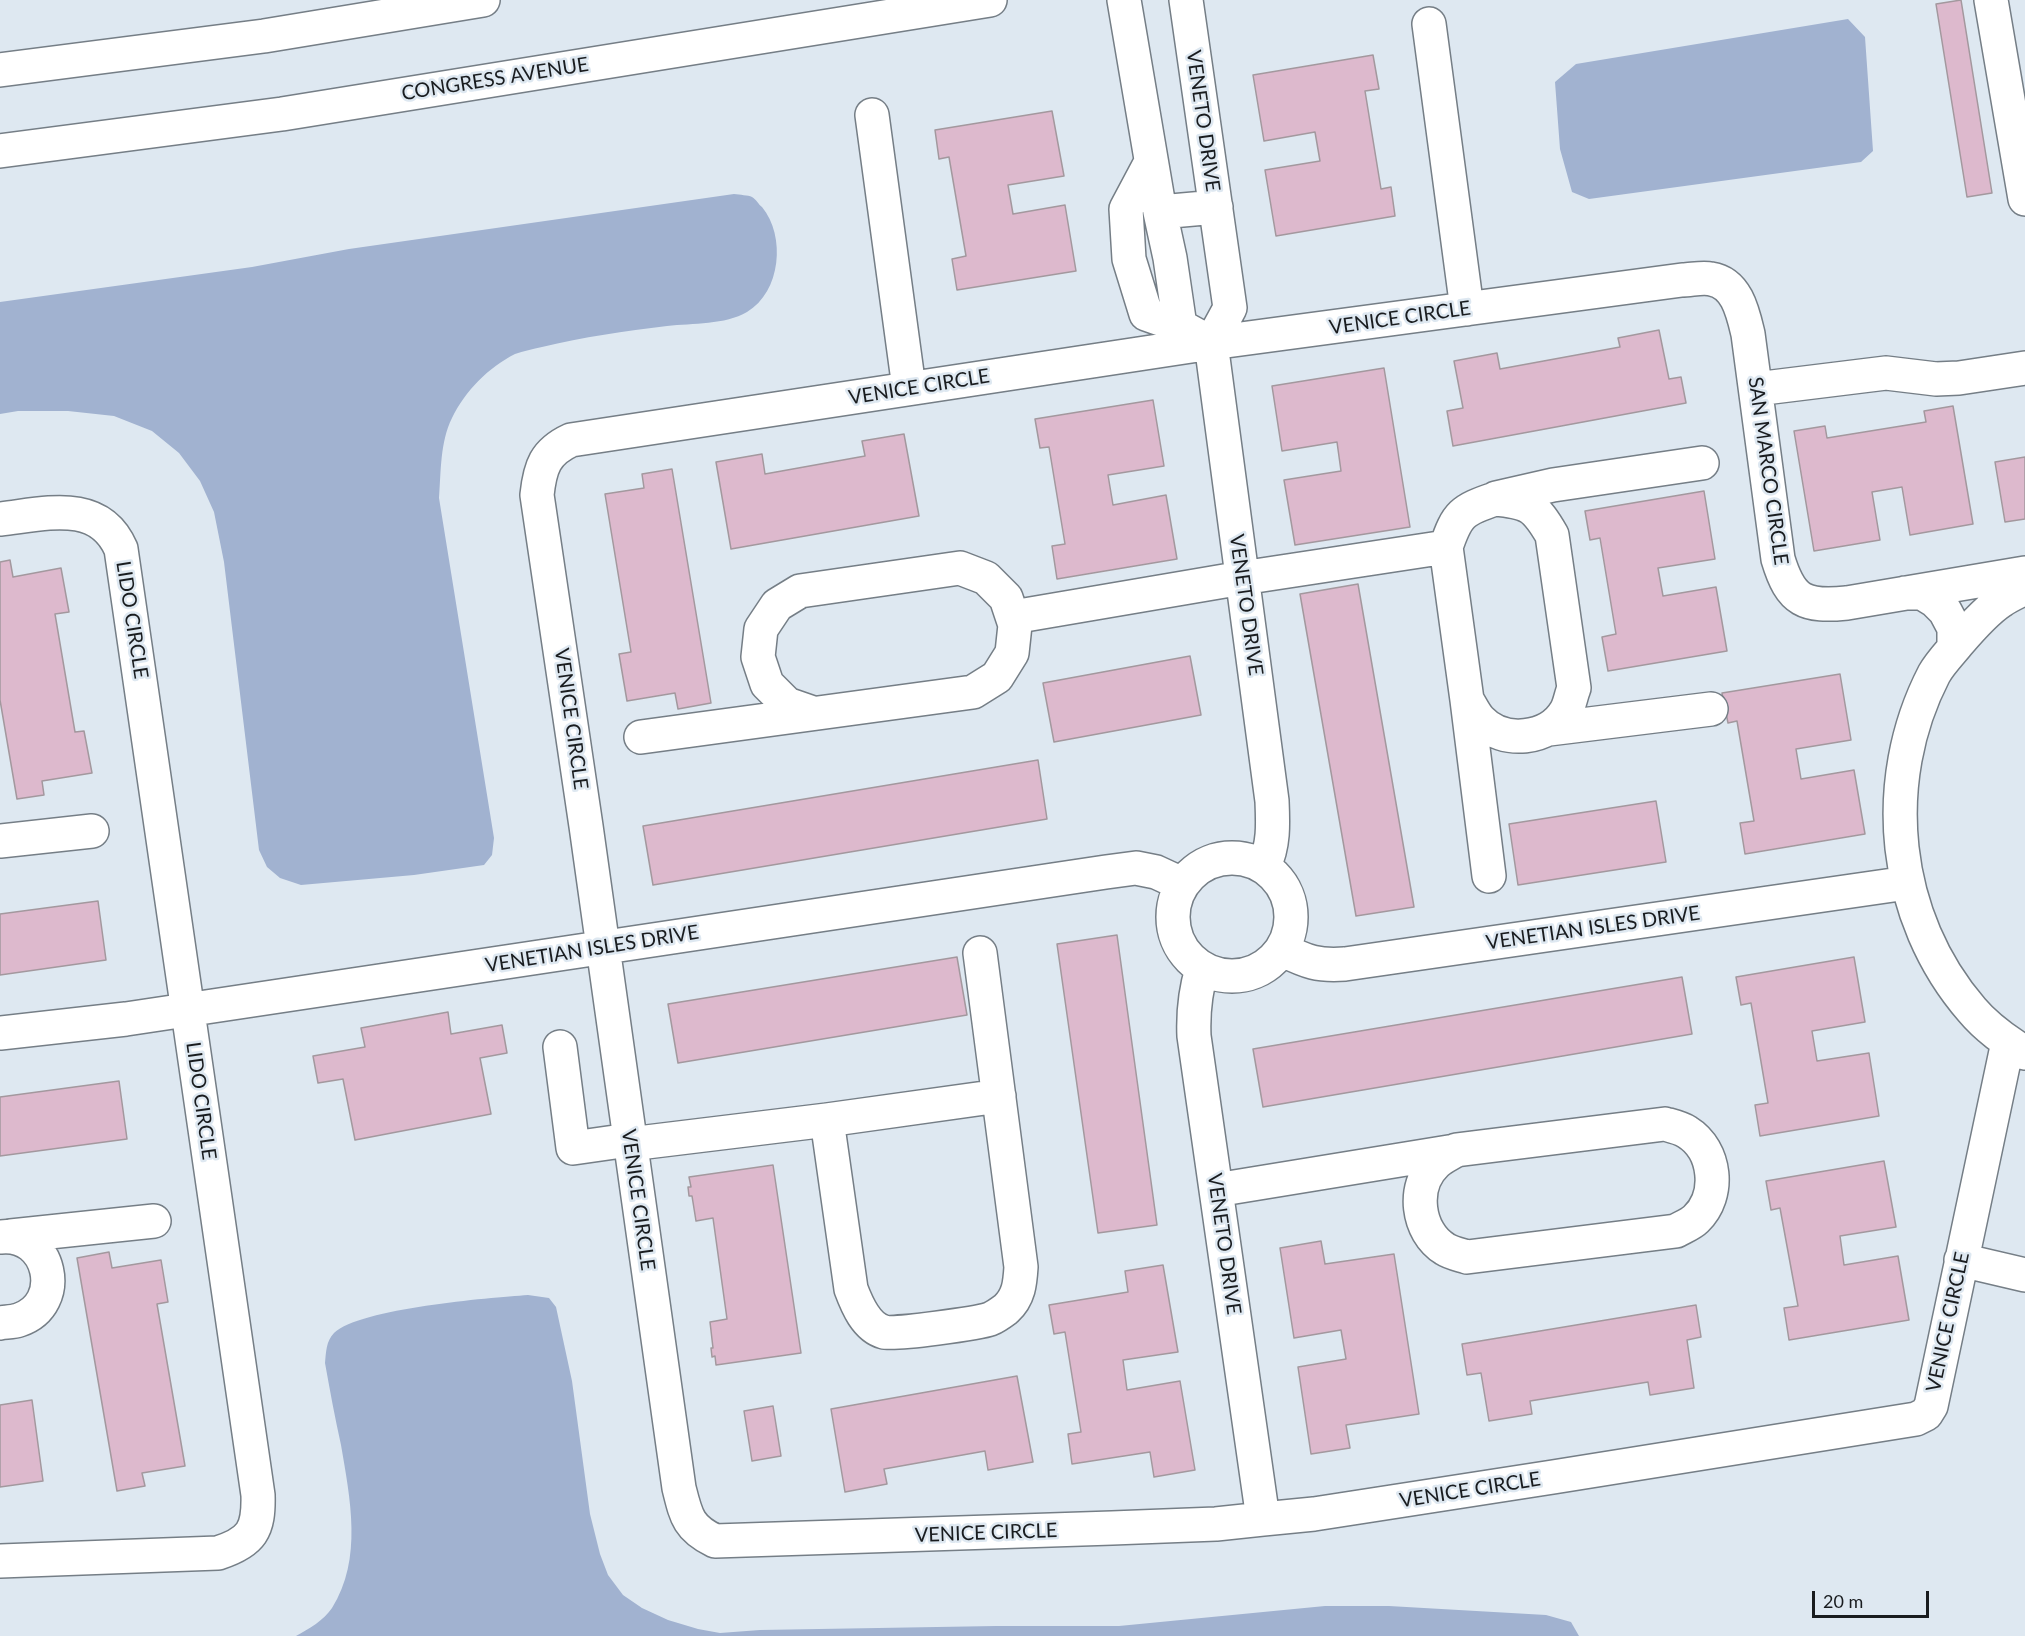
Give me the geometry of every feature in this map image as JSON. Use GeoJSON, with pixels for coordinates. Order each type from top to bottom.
{"type":"FeatureCollection","features":[{"type":"Feature","properties":{"kind":"street"},"geometry":{"type":"LineString","coordinates":[[0,70],[264,36],[347,11],[483,0]]}},
{"type":"Feature","properties":{"kind":"street","name":"CONGRESS AVENUE"},"geometry":{"type":"LineString","coordinates":[[0,151],[282,114],[990,0]]}},
{"type":"Feature","properties":{"kind":"street"},"geometry":{"type":"LineString","coordinates":[[1124,0],[1180,326]]}},
{"type":"Feature","properties":{"kind":"street","name":"VENETO DRIVE"},"geometry":{"type":"LineString","coordinates":[[1186,0],[1230,308],[1211,343],[1272,801],[1274,830],[1270,854],[1264,866]]}},
{"type":"Feature","properties":{"kind":"street"},"geometry":{"type":"LineString","coordinates":[[1991,0],[2025,199]]}},
{"type":"Feature","properties":{"kind":"street"},"geometry":{"type":"LineString","coordinates":[[1429,24],[1467,309]]}},
{"type":"Feature","properties":{"kind":"street"},"geometry":{"type":"LineString","coordinates":[[872,115],[909,388]]}},
{"type":"Feature","properties":{"kind":"street"},"geometry":{"type":"LineString","coordinates":[[1151,162],[1126,208],[1129,259],[1146,314],[1180,326],[1211,343]]}},
{"type":"Feature","properties":{"kind":"street"},"geometry":{"type":"LineString","coordinates":[[1160,212],[1215,207]]}},
{"type":"Feature","properties":{"kind":"street","name":"VENICE CIRCLE"},"geometry":{"type":"LineString","coordinates":[[1734,293],[1722,283],[1711,279],[1682,280],[1211,343],[572,440],[558,446],[546,458],[539,476],[537,495],[539,512],[580,780],[679,1488],[688,1517],[691,1525],[700,1534],[715,1541],[732,1542],[1123,1528],[1263,1519],[1314,1514],[1916,1419],[1926,1414],[1931,1406],[1961,1260],[2016,1048]]}},
{"type":"Feature","properties":{"kind":"street","name":"SAN MARCO CIRCLE"},"geometry":{"type":"LineString","coordinates":[[1734,293],[1746,323],[1778,559],[1785,581],[1800,598],[1821,605],[2025,573]]}},
{"type":"Feature","properties":{"kind":"street"},"geometry":{"type":"LineString","coordinates":[[1756,389],[1886,373],[1936,379],[1959,378],[2025,368]]}},
{"type":"Feature","properties":{"kind":"street"},"geometry":{"type":"LineString","coordinates":[[1489,876],[1446,547],[1454,524],[1471,507],[1495,499],[1553,485],[1702,464]]}},
{"type":"Feature","properties":{"kind":"street"},"geometry":{"type":"LineString","coordinates":[[1495,499],[1519,501],[1540,514],[1552,535],[1574,688],[1566,711],[1548,729]]}},
{"type":"Feature","properties":{"kind":"street","name":"LIDO CIRCLE"},"geometry":{"type":"LineString","coordinates":[[0,519],[66,512],[84,515],[102,522],[115,535],[121,549],[258,1495],[258,1516],[253,1530],[243,1543],[218,1553],[0,1561]]}},
{"type":"Feature","properties":{"kind":"street"},"geometry":{"type":"LineString","coordinates":[[1013,617],[1242,578],[1446,547]]}},
{"type":"Feature","properties":{"kind":"street"},"geometry":{"type":"LineString","coordinates":[[640,737],[973,692],[997,677],[1012,653],[1015,625],[1006,598],[986,578],[960,568],[800,591],[777,605],[761,629],[758,657],[767,684],[787,704],[813,713]]}},
{"type":"Feature","properties":{"kind":"street"},"geometry":{"type":"LineString","coordinates":[[2016,1048],[1973,1011],[1946,976],[1926,938],[1912,902],[1902,862],[1899,818],[1902,766],[1914,719],[1935,672],[1967,633],[2000,601],[2025,588]]}},
{"type":"Feature","properties":{"kind":"street"},"geometry":{"type":"LineString","coordinates":[[1904,593],[1922,593],[1940,606],[1954,628],[1954,648]]}},
{"type":"Feature","properties":{"kind":"street"},"geometry":{"type":"LineString","coordinates":[[1467,700],[1480,721],[1501,734],[1525,737],[1548,729],[1711,709]]}},
{"type":"Feature","properties":{"kind":"street"},"geometry":{"type":"LineString","coordinates":[[0,842],[92,831]]}},
{"type":"Feature","properties":{"kind":"street"},"geometry":{"type":"LineString","coordinates":[[1242,858],[1264,866],[1285,888],[1292,914],[1288,940],[1283,950],[1272,962],[1249,975],[1222,977],[1202,969],[1180,946],[1173,920],[1177,894],[1182,884],[1192,872],[1216,859],[1242,858]]}},
{"type":"Feature","properties":{"kind":"street","name":"VENETIAN ISLES DRIVE"},"geometry":{"type":"LineString","coordinates":[[0,1033],[126,1019],[1136,868],[1156,872],[1182,884]]}},
{"type":"Feature","properties":{"kind":"street","name":"VENETIAN ISLES DRIVE"},"geometry":{"type":"LineString","coordinates":[[1283,950],[1309,963],[1326,966],[1345,964],[1907,883]]}},
{"type":"Feature","properties":{"kind":"street"},"geometry":{"type":"LineString","coordinates":[[827,1120],[851,1290],[858,1307],[870,1322],[883,1332],[901,1333],[990,1319],[1006,1309],[1019,1292],[1021,1267],[980,953]]}},
{"type":"Feature","properties":{"kind":"street","name":"VENETO DRIVE"},"geometry":{"type":"LineString","coordinates":[[1202,969],[1193,1010],[1194,1036],[1263,1519]]}},
{"type":"Feature","properties":{"kind":"street"},"geometry":{"type":"LineString","coordinates":[[560,1047],[573,1148],[827,1120],[999,1096]]}},
{"type":"Feature","properties":{"kind":"street"},"geometry":{"type":"LineString","coordinates":[[1216,1190],[1456,1150],[1665,1124],[1688,1132],[1705,1150],[1713,1174],[1710,1197],[1697,1218],[1676,1231],[1467,1257],[1445,1249],[1439,1243],[1428,1231],[1420,1208],[1423,1184],[1436,1163],[1456,1150]]}},
{"type":"Feature","properties":{"kind":"street"},"geometry":{"type":"LineString","coordinates":[[5,1236],[154,1221]]}},
{"type":"Feature","properties":{"kind":"street"},"geometry":{"type":"LineString","coordinates":[[0,1323],[18,1321],[35,1311],[46,1295],[49,1276],[43,1257],[29,1243],[5,1236]]}},
{"type":"Feature","properties":{"kind":"street"},"geometry":{"type":"LineString","coordinates":[[1961,1260],[2025,1275]]}},
{"type":"Feature","properties":{"kind":"water"},"geometry":{"type":"Polygon","coordinates":[[[1848,19],[1865,37],[1873,151],[1861,162],[1589,199],[1572,192],[1560,149],[1555,82],[1576,64],[1848,19]]]}},
{"type":"Feature","properties":{"kind":"water"},"geometry":{"type":"Polygon","coordinates":[[[734,194],[752,197],[762,207],[770,219],[777,248],[773,278],[767,291],[747,312],[729,319],[708,323],[604,335],[557,343],[515,354],[496,366],[471,389],[457,408],[448,427],[442,457],[439,498],[494,838],[492,855],[484,865],[414,875],[301,885],[280,878],[267,867],[259,850],[224,562],[214,512],[200,481],[179,453],[152,431],[114,416],[68,411],[18,411],[0,414],[0,302],[252,267],[349,249],[734,194]]]}},
{"type":"Feature","properties":{"kind":"water"},"geometry":{"type":"Polygon","coordinates":[[[528,1295],[549,1298],[556,1307],[572,1381],[590,1514],[608,1575],[623,1595],[642,1608],[668,1620],[720,1633],[760,1630],[1119,1626],[1325,1606],[1389,1606],[1546,1615],[1571,1622],[1579,1636],[296,1636],[321,1620],[332,1608],[342,1589],[351,1549],[352,1528],[348,1486],[325,1363],[331,1336],[348,1324],[397,1311],[528,1295]]]}},
{"type":"Feature","properties":{"kind":"building"},"geometry":{"type":"Polygon","coordinates":[[[1961,0],[1992,193],[1967,197],[1936,4],[1961,0]]]}},
{"type":"Feature","properties":{"kind":"building"},"geometry":{"type":"Polygon","coordinates":[[[1373,55],[1379,89],[1365,91],[1381,189],[1391,187],[1395,216],[1276,236],[1265,170],[1320,161],[1315,132],[1264,141],[1253,75],[1373,55]]]}},
{"type":"Feature","properties":{"kind":"building"},"geometry":{"type":"Polygon","coordinates":[[[1052,111],[1064,176],[1008,185],[1013,214],[1065,205],[1076,271],[957,290],[952,259],[966,256],[949,157],[939,159],[935,130],[1052,111]]]}},
{"type":"Feature","properties":{"kind":"building"},"geometry":{"type":"Polygon","coordinates":[[[1659,330],[1669,379],[1681,377],[1686,403],[1453,446],[1447,411],[1463,408],[1454,361],[1497,353],[1500,369],[1620,347],[1618,338],[1659,330]]]}},
{"type":"Feature","properties":{"kind":"building"},"geometry":{"type":"Polygon","coordinates":[[[1384,368],[1410,527],[1295,545],[1284,480],[1341,471],[1337,442],[1282,451],[1272,386],[1384,368]]]}},
{"type":"Feature","properties":{"kind":"building"},"geometry":{"type":"Polygon","coordinates":[[[1153,400],[1164,466],[1108,475],[1113,505],[1166,495],[1177,559],[1057,579],[1052,546],[1065,544],[1049,447],[1040,448],[1035,419],[1153,400]]]}},
{"type":"Feature","properties":{"kind":"building"},"geometry":{"type":"Polygon","coordinates":[[[1953,406],[1973,524],[1910,535],[1902,487],[1872,492],[1880,540],[1814,551],[1794,431],[1825,426],[1827,438],[1926,422],[1924,411],[1953,406]]]}},
{"type":"Feature","properties":{"kind":"building"},"geometry":{"type":"Polygon","coordinates":[[[904,434],[919,516],[731,549],[716,462],[762,454],[765,474],[865,456],[862,441],[904,434]]]}},
{"type":"Feature","properties":{"kind":"building"},"geometry":{"type":"Polygon","coordinates":[[[2025,457],[2025,519],[2005,522],[1995,462],[2025,457]]]}},
{"type":"Feature","properties":{"kind":"building"},"geometry":{"type":"Polygon","coordinates":[[[672,469],[711,703],[678,709],[675,693],[627,701],[619,654],[631,652],[605,494],[644,488],[642,474],[672,469]]]}},
{"type":"Feature","properties":{"kind":"building"},"geometry":{"type":"Polygon","coordinates":[[[1704,491],[1715,559],[1658,568],[1663,596],[1716,587],[1727,651],[1608,671],[1602,637],[1616,634],[1600,538],[1590,540],[1585,511],[1704,491]]]}},
{"type":"Feature","properties":{"kind":"building"},"geometry":{"type":"Polygon","coordinates":[[[10,560],[13,577],[61,568],[69,612],[55,614],[75,732],[84,731],[92,773],[42,781],[44,795],[17,799],[0,700],[0,562],[10,560]]]}},
{"type":"Feature","properties":{"kind":"building"},"geometry":{"type":"Polygon","coordinates":[[[1358,584],[1414,907],[1356,916],[1300,594],[1358,584]]]}},
{"type":"Feature","properties":{"kind":"building"},"geometry":{"type":"Polygon","coordinates":[[[1190,656],[1201,715],[1054,742],[1043,683],[1190,656]]]}},
{"type":"Feature","properties":{"kind":"building"},"geometry":{"type":"Polygon","coordinates":[[[1840,674],[1851,740],[1796,749],[1801,779],[1854,770],[1865,834],[1745,854],[1740,823],[1754,821],[1737,721],[1728,723],[1722,693],[1840,674]]]}},
{"type":"Feature","properties":{"kind":"building"},"geometry":{"type":"Polygon","coordinates":[[[1038,760],[1047,819],[653,885],[643,826],[1038,760]]]}},
{"type":"Feature","properties":{"kind":"building"},"geometry":{"type":"Polygon","coordinates":[[[1656,801],[1666,862],[1518,885],[1509,824],[1656,801]]]}},
{"type":"Feature","properties":{"kind":"building"},"geometry":{"type":"Polygon","coordinates":[[[98,901],[106,960],[0,975],[0,914],[98,901]]]}},
{"type":"Feature","properties":{"kind":"building"},"geometry":{"type":"Polygon","coordinates":[[[1117,935],[1157,1225],[1098,1233],[1057,944],[1117,935]]]}},
{"type":"Feature","properties":{"kind":"building"},"geometry":{"type":"Polygon","coordinates":[[[957,957],[967,1015],[678,1063],[668,1004],[957,957]]]}},
{"type":"Feature","properties":{"kind":"building"},"geometry":{"type":"Polygon","coordinates":[[[1854,957],[1865,1022],[1812,1031],[1817,1061],[1869,1053],[1879,1116],[1760,1136],[1755,1105],[1768,1103],[1751,1003],[1741,1005],[1736,977],[1854,957]]]}},
{"type":"Feature","properties":{"kind":"building"},"geometry":{"type":"Polygon","coordinates":[[[1682,977],[1692,1034],[1263,1107],[1253,1049],[1682,977]]]}},
{"type":"Feature","properties":{"kind":"building"},"geometry":{"type":"Polygon","coordinates":[[[448,1012],[451,1034],[502,1025],[507,1053],[480,1058],[491,1114],[355,1140],[343,1079],[318,1083],[313,1056],[365,1047],[361,1028],[448,1012]]]}},
{"type":"Feature","properties":{"kind":"building"},"geometry":{"type":"Polygon","coordinates":[[[119,1081],[127,1139],[0,1156],[0,1097],[119,1081]]]}},
{"type":"Feature","properties":{"kind":"building"},"geometry":{"type":"Polygon","coordinates":[[[1884,1161],[1896,1227],[1840,1236],[1844,1265],[1898,1256],[1909,1320],[1789,1340],[1784,1308],[1798,1306],[1780,1208],[1771,1210],[1766,1181],[1884,1161]]]}},
{"type":"Feature","properties":{"kind":"building"},"geometry":{"type":"Polygon","coordinates":[[[773,1165],[801,1353],[716,1365],[715,1356],[712,1357],[710,1322],[727,1319],[713,1218],[696,1221],[692,1196],[689,1196],[688,1187],[691,1187],[689,1177],[773,1165]]]}},
{"type":"Feature","properties":{"kind":"building"},"geometry":{"type":"Polygon","coordinates":[[[1321,1241],[1325,1264],[1394,1254],[1419,1414],[1346,1425],[1350,1448],[1311,1454],[1298,1367],[1346,1359],[1341,1330],[1294,1338],[1280,1248],[1321,1241]]]}},
{"type":"Feature","properties":{"kind":"building"},"geometry":{"type":"Polygon","coordinates":[[[109,1252],[112,1268],[161,1260],[168,1302],[157,1304],[185,1466],[142,1473],[145,1486],[117,1491],[77,1258],[109,1252]]]}},
{"type":"Feature","properties":{"kind":"building"},"geometry":{"type":"Polygon","coordinates":[[[1163,1265],[1178,1352],[1123,1360],[1127,1390],[1180,1381],[1195,1470],[1154,1477],[1150,1452],[1072,1464],[1068,1434],[1081,1432],[1065,1332],[1054,1334],[1049,1305],[1128,1292],[1125,1271],[1163,1265]]]}},
{"type":"Feature","properties":{"kind":"building"},"geometry":{"type":"Polygon","coordinates":[[[1696,1305],[1701,1337],[1687,1340],[1694,1388],[1650,1395],[1648,1382],[1530,1401],[1532,1414],[1489,1421],[1481,1373],[1467,1375],[1462,1344],[1696,1305]]]}},
{"type":"Feature","properties":{"kind":"building"},"geometry":{"type":"Polygon","coordinates":[[[1017,1376],[1033,1462],[988,1470],[985,1451],[884,1469],[887,1484],[845,1492],[831,1409],[1017,1376]]]}},
{"type":"Feature","properties":{"kind":"building"},"geometry":{"type":"Polygon","coordinates":[[[32,1400],[43,1481],[0,1487],[0,1405],[32,1400]]]}},
{"type":"Feature","properties":{"kind":"building"},"geometry":{"type":"Polygon","coordinates":[[[773,1406],[781,1456],[752,1461],[744,1411],[773,1406]]]}}]}
